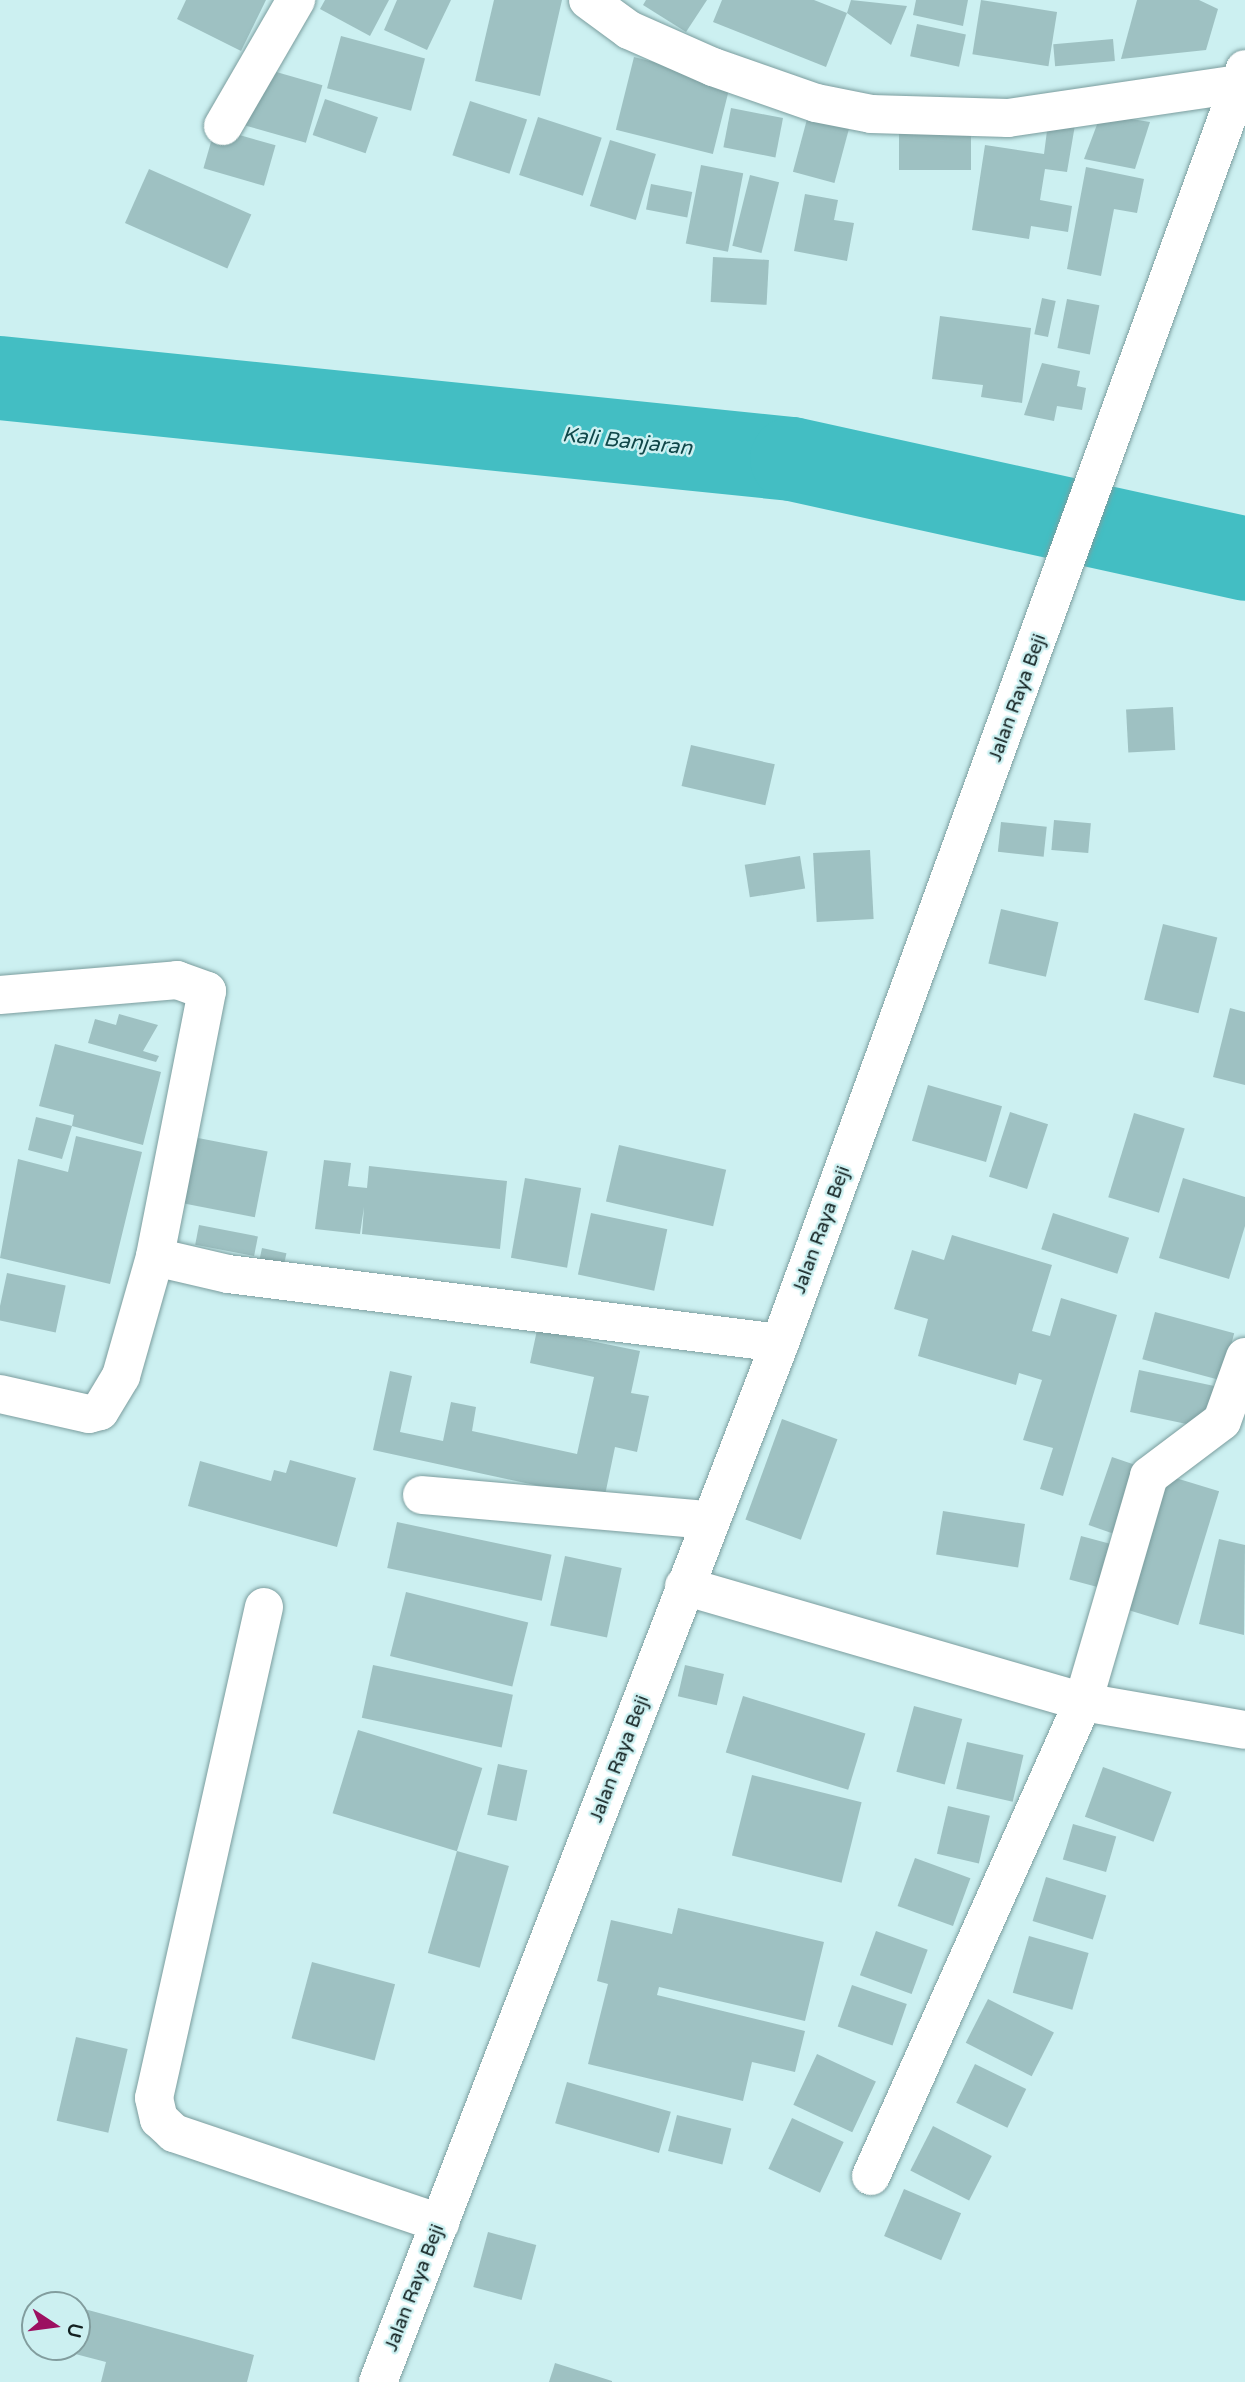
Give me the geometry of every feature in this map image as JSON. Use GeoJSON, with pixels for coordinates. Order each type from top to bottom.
{"type":"FeatureCollection","features":[{"type":"Feature","properties":{"kind":"street"},"geometry":{"type":"LineString","coordinates":[[223,126],[296,0]]}},
{"type":"Feature","properties":{"kind":"street"},"geometry":{"type":"LineString","coordinates":[[588,0],[629,30],[713,67],[816,103],[871,114],[1008,118],[1243,78]]}},
{"type":"Feature","properties":{"kind":"street","name":"Jalan Raya Beji"},"geometry":{"type":"LineString","coordinates":[[378,2382],[780,1343],[1000,750],[1164,286],[1243,78]]}},
{"type":"Feature","properties":{"kind":"street"},"geometry":{"type":"LineString","coordinates":[[0,995],[177,980],[207,991],[155,1257],[121,1376],[100,1411],[0,1394]]}},
{"type":"Feature","properties":{"kind":"street"},"geometry":{"type":"LineString","coordinates":[[155,1257],[228,1274],[780,1343]]}},
{"type":"Feature","properties":{"kind":"street"},"geometry":{"type":"LineString","coordinates":[[871,2176],[1083,1702],[1149,1476],[1222,1421],[1245,1357]]}},
{"type":"Feature","properties":{"kind":"street"},"geometry":{"type":"LineString","coordinates":[[422,1495],[710,1520]]}},
{"type":"Feature","properties":{"kind":"street"},"geometry":{"type":"LineString","coordinates":[[684,1586],[1083,1702],[1245,1730]]}},
{"type":"Feature","properties":{"kind":"street"},"geometry":{"type":"LineString","coordinates":[[264,1607],[154,2098],[159,2119],[174,2133],[440,2223]]}},
{"type":"Feature","properties":{"kind":"building"},"geometry":{"type":"Polygon","coordinates":[[[186,0],[266,0],[241,51],[177,19],[186,0]]]}},
{"type":"Feature","properties":{"kind":"building"},"geometry":{"type":"Polygon","coordinates":[[[325,0],[389,0],[370,36],[320,9],[325,0]]]}},
{"type":"Feature","properties":{"kind":"building"},"geometry":{"type":"Polygon","coordinates":[[[397,0],[451,0],[427,50],[384,30],[397,0]]]}},
{"type":"Feature","properties":{"kind":"building"},"geometry":{"type":"Polygon","coordinates":[[[494,0],[562,0],[540,96],[475,81],[494,0]]]}},
{"type":"Feature","properties":{"kind":"building"},"geometry":{"type":"Polygon","coordinates":[[[646,0],[707,0],[686,32],[643,5],[646,0]]]}},
{"type":"Feature","properties":{"kind":"building"},"geometry":{"type":"Polygon","coordinates":[[[722,0],[814,0],[847,13],[826,67],[713,22],[722,0]]]}},
{"type":"Feature","properties":{"kind":"building"},"geometry":{"type":"Polygon","coordinates":[[[851,0],[907,6],[891,45],[847,13],[851,0]]]}},
{"type":"Feature","properties":{"kind":"building"},"geometry":{"type":"Polygon","coordinates":[[[916,0],[968,0],[963,26],[913,15],[916,0]]]}},
{"type":"Feature","properties":{"kind":"building"},"geometry":{"type":"Polygon","coordinates":[[[981,0],[1057,12],[1048,66],[972,54],[981,0]]]}},
{"type":"Feature","properties":{"kind":"building"},"geometry":{"type":"Polygon","coordinates":[[[1137,0],[1199,0],[1218,9],[1206,50],[1121,59],[1137,0]]]}},
{"type":"Feature","properties":{"kind":"building"},"geometry":{"type":"Polygon","coordinates":[[[917,24],[966,34],[959,67],[910,56],[917,24]]]}},
{"type":"Feature","properties":{"kind":"building"},"geometry":{"type":"Polygon","coordinates":[[[341,36],[425,59],[411,111],[327,88],[341,36]]]}},
{"type":"Feature","properties":{"kind":"building"},"geometry":{"type":"Polygon","coordinates":[[[1113,39],[1115,61],[1055,66],[1053,44],[1113,39]]]}},
{"type":"Feature","properties":{"kind":"building"},"geometry":{"type":"Polygon","coordinates":[[[634,57],[731,81],[713,154],[616,130],[634,57]]]}},
{"type":"Feature","properties":{"kind":"building"},"geometry":{"type":"Polygon","coordinates":[[[259,67],[322,85],[306,143],[242,125],[259,67]]]}},
{"type":"Feature","properties":{"kind":"building"},"geometry":{"type":"Polygon","coordinates":[[[325,99],[378,117],[366,153],[313,135],[325,99]]]}},
{"type":"Feature","properties":{"kind":"building"},"geometry":{"type":"Polygon","coordinates":[[[470,101],[527,120],[509,174],[452,155],[470,101]]]}},
{"type":"Feature","properties":{"kind":"building"},"geometry":{"type":"Polygon","coordinates":[[[731,108],[783,118],[775,157],[723,147],[731,108]]]}},
{"type":"Feature","properties":{"kind":"building"},"geometry":{"type":"Polygon","coordinates":[[[810,108],[852,119],[834,183],[793,172],[810,108]]]}},
{"type":"Feature","properties":{"kind":"building"},"geometry":{"type":"Polygon","coordinates":[[[1101,114],[1150,122],[1135,169],[1084,159],[1101,114]]]}},
{"type":"Feature","properties":{"kind":"building"},"geometry":{"type":"Polygon","coordinates":[[[1049,115],[1076,119],[1067,172],[1045,169],[1040,200],[1072,206],[1068,232],[1031,226],[1029,239],[972,230],[985,145],[1044,154],[1049,115]]]}},
{"type":"Feature","properties":{"kind":"building"},"geometry":{"type":"Polygon","coordinates":[[[538,117],[602,138],[583,196],[519,175],[538,117]]]}},
{"type":"Feature","properties":{"kind":"building"},"geometry":{"type":"Polygon","coordinates":[[[899,122],[971,122],[971,170],[899,170],[899,122]]]}},
{"type":"Feature","properties":{"kind":"building"},"geometry":{"type":"Polygon","coordinates":[[[215,128],[276,145],[264,186],[203,168],[215,128]]]}},
{"type":"Feature","properties":{"kind":"building"},"geometry":{"type":"Polygon","coordinates":[[[610,140],[656,154],[636,220],[590,206],[610,140]]]}},
{"type":"Feature","properties":{"kind":"building"},"geometry":{"type":"Polygon","coordinates":[[[701,165],[743,173],[728,252],[686,244],[701,165]]]}},
{"type":"Feature","properties":{"kind":"building"},"geometry":{"type":"Polygon","coordinates":[[[1086,167],[1144,179],[1137,213],[1114,209],[1101,276],[1067,269],[1086,167]]]}},
{"type":"Feature","properties":{"kind":"building"},"geometry":{"type":"Polygon","coordinates":[[[149,169],[251,215],[227,268],[125,223],[149,169]]]}},
{"type":"Feature","properties":{"kind":"building"},"geometry":{"type":"Polygon","coordinates":[[[750,175],[779,182],[761,253],[732,246],[750,175]]]}},
{"type":"Feature","properties":{"kind":"building"},"geometry":{"type":"Polygon","coordinates":[[[651,184],[692,192],[687,218],[646,210],[651,184]]]}},
{"type":"Feature","properties":{"kind":"building"},"geometry":{"type":"Polygon","coordinates":[[[805,194],[838,200],[834,220],[854,223],[847,261],[794,251],[805,194]]]}},
{"type":"Feature","properties":{"kind":"building"},"geometry":{"type":"Polygon","coordinates":[[[713,257],[769,260],[767,305],[711,302],[713,257]]]}},
{"type":"Feature","properties":{"kind":"building"},"geometry":{"type":"Polygon","coordinates":[[[1042,298],[1056,301],[1048,337],[1034,334],[1042,298]]]}},
{"type":"Feature","properties":{"kind":"building"},"geometry":{"type":"Polygon","coordinates":[[[1067,299],[1099,305],[1090,354],[1057,348],[1067,299]]]}},
{"type":"Feature","properties":{"kind":"building"},"geometry":{"type":"Polygon","coordinates":[[[940,316],[1031,328],[1022,403],[981,397],[983,385],[932,379],[940,316]]]}},
{"type":"Feature","properties":{"kind":"building"},"geometry":{"type":"Polygon","coordinates":[[[1042,363],[1080,371],[1077,386],[1086,388],[1082,410],[1057,406],[1054,421],[1024,415],[1042,363]]]}},
{"type":"Feature","properties":{"kind":"building"},"geometry":{"type":"Polygon","coordinates":[[[1173,707],[1175,750],[1128,752],[1126,709],[1173,707]]]}},
{"type":"Feature","properties":{"kind":"building"},"geometry":{"type":"Polygon","coordinates":[[[691,745],[775,764],[765,805],[682,786],[691,745]]]}},
{"type":"Feature","properties":{"kind":"building"},"geometry":{"type":"Polygon","coordinates":[[[1054,820],[1091,823],[1088,853],[1051,850],[1054,820]]]}},
{"type":"Feature","properties":{"kind":"building"},"geometry":{"type":"Polygon","coordinates":[[[1001,822],[1047,827],[1044,857],[998,852],[1001,822]]]}},
{"type":"Feature","properties":{"kind":"building"},"geometry":{"type":"Polygon","coordinates":[[[870,850],[874,919],[817,922],[813,853],[870,850]]]}},
{"type":"Feature","properties":{"kind":"building"},"geometry":{"type":"Polygon","coordinates":[[[800,856],[805,889],[750,897],[745,865],[800,856]]]}},
{"type":"Feature","properties":{"kind":"building"},"geometry":{"type":"Polygon","coordinates":[[[1001,909],[1058,922],[1046,977],[988,964],[1001,909]]]}},
{"type":"Feature","properties":{"kind":"building"},"geometry":{"type":"Polygon","coordinates":[[[1163,924],[1217,938],[1198,1013],[1144,1000],[1163,924]]]}},
{"type":"Feature","properties":{"kind":"building"},"geometry":{"type":"Polygon","coordinates":[[[1230,1008],[1245,1012],[1245,1085],[1213,1077],[1230,1008]]]}},
{"type":"Feature","properties":{"kind":"building"},"geometry":{"type":"Polygon","coordinates":[[[119,1014],[158,1025],[143,1051],[159,1056],[156,1062],[88,1043],[95,1019],[116,1025],[119,1014]]]}},
{"type":"Feature","properties":{"kind":"building"},"geometry":{"type":"Polygon","coordinates":[[[55,1044],[161,1072],[143,1145],[72,1126],[74,1115],[39,1106],[55,1044]]]}},
{"type":"Feature","properties":{"kind":"building"},"geometry":{"type":"Polygon","coordinates":[[[928,1085],[1002,1106],[986,1162],[912,1141],[928,1085]]]}},
{"type":"Feature","properties":{"kind":"building"},"geometry":{"type":"Polygon","coordinates":[[[1010,1112],[1048,1124],[1027,1189],[989,1177],[1010,1112]]]}},
{"type":"Feature","properties":{"kind":"building"},"geometry":{"type":"Polygon","coordinates":[[[1134,1113],[1185,1128],[1159,1213],[1108,1197],[1134,1113]]]}},
{"type":"Feature","properties":{"kind":"building"},"geometry":{"type":"Polygon","coordinates":[[[36,1117],[72,1126],[62,1159],[28,1150],[36,1117]]]}},
{"type":"Feature","properties":{"kind":"building"},"geometry":{"type":"Polygon","coordinates":[[[76,1136],[142,1152],[110,1284],[0,1258],[18,1159],[68,1172],[76,1136]]]}},
{"type":"Feature","properties":{"kind":"building"},"geometry":{"type":"Polygon","coordinates":[[[193,1137],[268,1152],[255,1217],[180,1203],[193,1137]]]}},
{"type":"Feature","properties":{"kind":"building"},"geometry":{"type":"Polygon","coordinates":[[[619,1145],[726,1170],[713,1226],[606,1202],[619,1145]]]}},
{"type":"Feature","properties":{"kind":"building"},"geometry":{"type":"Polygon","coordinates":[[[324,1160],[351,1163],[348,1186],[367,1188],[369,1166],[507,1181],[500,1249],[362,1234],[364,1207],[360,1234],[315,1229],[324,1160]]]}},
{"type":"Feature","properties":{"kind":"building"},"geometry":{"type":"Polygon","coordinates":[[[525,1178],[581,1188],[567,1268],[511,1258],[525,1178]]]}},
{"type":"Feature","properties":{"kind":"building"},"geometry":{"type":"Polygon","coordinates":[[[1183,1178],[1245,1197],[1245,1226],[1229,1279],[1159,1258],[1183,1178]]]}},
{"type":"Feature","properties":{"kind":"building"},"geometry":{"type":"Polygon","coordinates":[[[591,1213],[667,1229],[654,1291],[578,1275],[591,1213]]]}},
{"type":"Feature","properties":{"kind":"building"},"geometry":{"type":"Polygon","coordinates":[[[1053,1213],[1129,1238],[1117,1274],[1041,1249],[1053,1213]]]}},
{"type":"Feature","properties":{"kind":"building"},"geometry":{"type":"Polygon","coordinates":[[[199,1225],[258,1236],[254,1256],[195,1245],[199,1225]]]}},
{"type":"Feature","properties":{"kind":"building"},"geometry":{"type":"Polygon","coordinates":[[[952,1235],[1052,1265],[1032,1331],[1050,1336],[1061,1298],[1117,1315],[1063,1496],[1040,1489],[1053,1448],[1023,1440],[1042,1380],[1019,1373],[1016,1385],[918,1356],[928,1319],[894,1309],[912,1250],[944,1260],[952,1235]]]}},
{"type":"Feature","properties":{"kind":"building"},"geometry":{"type":"Polygon","coordinates":[[[262,1248],[286,1253],[283,1270],[258,1265],[262,1248]]]}},
{"type":"Feature","properties":{"kind":"building"},"geometry":{"type":"Polygon","coordinates":[[[7,1273],[66,1285],[56,1332],[0,1321],[0,1306],[7,1273]]]}},
{"type":"Feature","properties":{"kind":"building"},"geometry":{"type":"Polygon","coordinates":[[[1155,1312],[1234,1333],[1222,1381],[1142,1359],[1155,1312]]]}},
{"type":"Feature","properties":{"kind":"building"},"geometry":{"type":"Polygon","coordinates":[[[537,1330],[640,1351],[631,1393],[649,1396],[637,1452],[615,1447],[604,1500],[373,1450],[390,1371],[412,1376],[400,1432],[443,1441],[451,1402],[476,1407],[472,1431],[577,1454],[594,1377],[530,1363],[537,1330]]]}},
{"type":"Feature","properties":{"kind":"building"},"geometry":{"type":"Polygon","coordinates":[[[1139,1370],[1214,1386],[1205,1428],[1130,1412],[1139,1370]]]}},
{"type":"Feature","properties":{"kind":"building"},"geometry":{"type":"Polygon","coordinates":[[[782,1419],[837,1439],[801,1540],[745,1520],[782,1419]]]}},
{"type":"Feature","properties":{"kind":"building"},"geometry":{"type":"Polygon","coordinates":[[[1112,1457],[1141,1467],[1118,1535],[1089,1525],[1112,1457]]]}},
{"type":"Feature","properties":{"kind":"building"},"geometry":{"type":"Polygon","coordinates":[[[290,1460],[356,1478],[337,1547],[188,1506],[200,1461],[271,1481],[274,1470],[286,1473],[290,1460]]]}},
{"type":"Feature","properties":{"kind":"building"},"geometry":{"type":"Polygon","coordinates":[[[1156,1472],[1219,1491],[1178,1625],[1115,1606],[1156,1472]]]}},
{"type":"Feature","properties":{"kind":"building"},"geometry":{"type":"Polygon","coordinates":[[[943,1511],[1025,1524],[1018,1567],[936,1554],[943,1511]]]}},
{"type":"Feature","properties":{"kind":"building"},"geometry":{"type":"Polygon","coordinates":[[[397,1522],[552,1555],[542,1601],[387,1568],[397,1522]]]}},
{"type":"Feature","properties":{"kind":"building"},"geometry":{"type":"Polygon","coordinates":[[[1081,1536],[1111,1544],[1099,1587],[1069,1579],[1081,1536]]]}},
{"type":"Feature","properties":{"kind":"building"},"geometry":{"type":"Polygon","coordinates":[[[1219,1539],[1245,1545],[1244,1635],[1199,1624],[1219,1539]]]}},
{"type":"Feature","properties":{"kind":"building"},"geometry":{"type":"Polygon","coordinates":[[[565,1556],[622,1568],[607,1638],[550,1625],[565,1556]]]}},
{"type":"Feature","properties":{"kind":"building"},"geometry":{"type":"Polygon","coordinates":[[[406,1592],[528,1622],[512,1687],[390,1656],[406,1592]]]}},
{"type":"Feature","properties":{"kind":"building"},"geometry":{"type":"Polygon","coordinates":[[[373,1665],[513,1695],[502,1748],[362,1718],[373,1665]]]}},
{"type":"Feature","properties":{"kind":"building"},"geometry":{"type":"Polygon","coordinates":[[[685,1665],[724,1674],[717,1705],[678,1696],[685,1665]]]}},
{"type":"Feature","properties":{"kind":"building"},"geometry":{"type":"Polygon","coordinates":[[[743,1696],[865,1733],[848,1790],[726,1752],[743,1696]]]}},
{"type":"Feature","properties":{"kind":"building"},"geometry":{"type":"Polygon","coordinates":[[[914,1706],[962,1719],[945,1785],[896,1772],[914,1706]]]}},
{"type":"Feature","properties":{"kind":"building"},"geometry":{"type":"Polygon","coordinates":[[[358,1730],[482,1768],[457,1851],[333,1813],[358,1730]]]}},
{"type":"Feature","properties":{"kind":"building"},"geometry":{"type":"Polygon","coordinates":[[[967,1742],[1024,1755],[1013,1802],[956,1789],[967,1742]]]}},
{"type":"Feature","properties":{"kind":"building"},"geometry":{"type":"Polygon","coordinates":[[[498,1764],[527,1770],[517,1821],[487,1815],[498,1764]]]}},
{"type":"Feature","properties":{"kind":"building"},"geometry":{"type":"Polygon","coordinates":[[[1103,1767],[1172,1792],[1153,1842],[1085,1817],[1103,1767]]]}},
{"type":"Feature","properties":{"kind":"building"},"geometry":{"type":"Polygon","coordinates":[[[752,1775],[862,1802],[842,1883],[732,1856],[752,1775]]]}},
{"type":"Feature","properties":{"kind":"building"},"geometry":{"type":"Polygon","coordinates":[[[948,1806],[990,1816],[979,1863],[937,1854],[948,1806]]]}},
{"type":"Feature","properties":{"kind":"building"},"geometry":{"type":"Polygon","coordinates":[[[1073,1824],[1116,1836],[1106,1872],[1063,1860],[1073,1824]]]}},
{"type":"Feature","properties":{"kind":"building"},"geometry":{"type":"Polygon","coordinates":[[[457,1851],[509,1866],[480,1968],[428,1953],[457,1851]]]}},
{"type":"Feature","properties":{"kind":"building"},"geometry":{"type":"Polygon","coordinates":[[[915,1858],[970,1878],[953,1926],[898,1906],[915,1858]]]}},
{"type":"Feature","properties":{"kind":"building"},"geometry":{"type":"Polygon","coordinates":[[[1046,1877],[1106,1895],[1093,1939],[1033,1921],[1046,1877]]]}},
{"type":"Feature","properties":{"kind":"building"},"geometry":{"type":"Polygon","coordinates":[[[678,1908],[824,1942],[805,2021],[659,1987],[657,1995],[805,2031],[795,2072],[752,2062],[743,2101],[588,2064],[608,1984],[597,1981],[611,1920],[672,1934],[678,1908]]]}},
{"type":"Feature","properties":{"kind":"building"},"geometry":{"type":"Polygon","coordinates":[[[876,1931],[928,1950],[912,1994],[860,1975],[876,1931]]]}},
{"type":"Feature","properties":{"kind":"building"},"geometry":{"type":"Polygon","coordinates":[[[1029,1936],[1089,1953],[1072,2010],[1013,1993],[1029,1936]]]}},
{"type":"Feature","properties":{"kind":"building"},"geometry":{"type":"Polygon","coordinates":[[[312,1962],[395,1984],[375,2061],[292,2038],[312,1962]]]}},
{"type":"Feature","properties":{"kind":"building"},"geometry":{"type":"Polygon","coordinates":[[[852,1985],[907,2004],[893,2045],[838,2027],[852,1985]]]}},
{"type":"Feature","properties":{"kind":"building"},"geometry":{"type":"Polygon","coordinates":[[[988,1999],[1054,2033],[1032,2076],[966,2043],[988,1999]]]}},
{"type":"Feature","properties":{"kind":"building"},"geometry":{"type":"Polygon","coordinates":[[[76,2037],[128,2049],[108,2133],[57,2121],[76,2037]]]}},
{"type":"Feature","properties":{"kind":"building"},"geometry":{"type":"Polygon","coordinates":[[[817,2054],[876,2081],[852,2132],[793,2105],[817,2054]]]}},
{"type":"Feature","properties":{"kind":"building"},"geometry":{"type":"Polygon","coordinates":[[[975,2064],[1026,2089],[1007,2128],[956,2103],[975,2064]]]}},
{"type":"Feature","properties":{"kind":"building"},"geometry":{"type":"Polygon","coordinates":[[[567,2082],[671,2112],[659,2153],[555,2123],[567,2082]]]}},
{"type":"Feature","properties":{"kind":"building"},"geometry":{"type":"Polygon","coordinates":[[[677,2115],[731,2129],[722,2164],[668,2151],[677,2115]]]}},
{"type":"Feature","properties":{"kind":"building"},"geometry":{"type":"Polygon","coordinates":[[[792,2118],[844,2142],[820,2193],[768,2169],[792,2118]]]}},
{"type":"Feature","properties":{"kind":"building"},"geometry":{"type":"Polygon","coordinates":[[[933,2126],[992,2156],[969,2201],[910,2171],[933,2126]]]}},
{"type":"Feature","properties":{"kind":"building"},"geometry":{"type":"Polygon","coordinates":[[[904,2189],[961,2213],[941,2260],[884,2236],[904,2189]]]}},
{"type":"Feature","properties":{"kind":"building"},"geometry":{"type":"Polygon","coordinates":[[[488,2232],[536,2245],[522,2300],[473,2287],[488,2232]]]}},
{"type":"Feature","properties":{"kind":"building"},"geometry":{"type":"Polygon","coordinates":[[[91,2311],[254,2355],[247,2382],[101,2382],[106,2362],[91,2358],[91,2311]]]}},
{"type":"Feature","properties":{"kind":"building"},"geometry":{"type":"Polygon","coordinates":[[[555,2363],[612,2381],[612,2382],[549,2382],[555,2363]]]}},
{"type":"Feature","properties":{"kind":"waterway","name":"Kali Banjaran"},"geometry":{"type":"LineString","coordinates":[[0,378],[792,459],[1245,559]]}}]}
